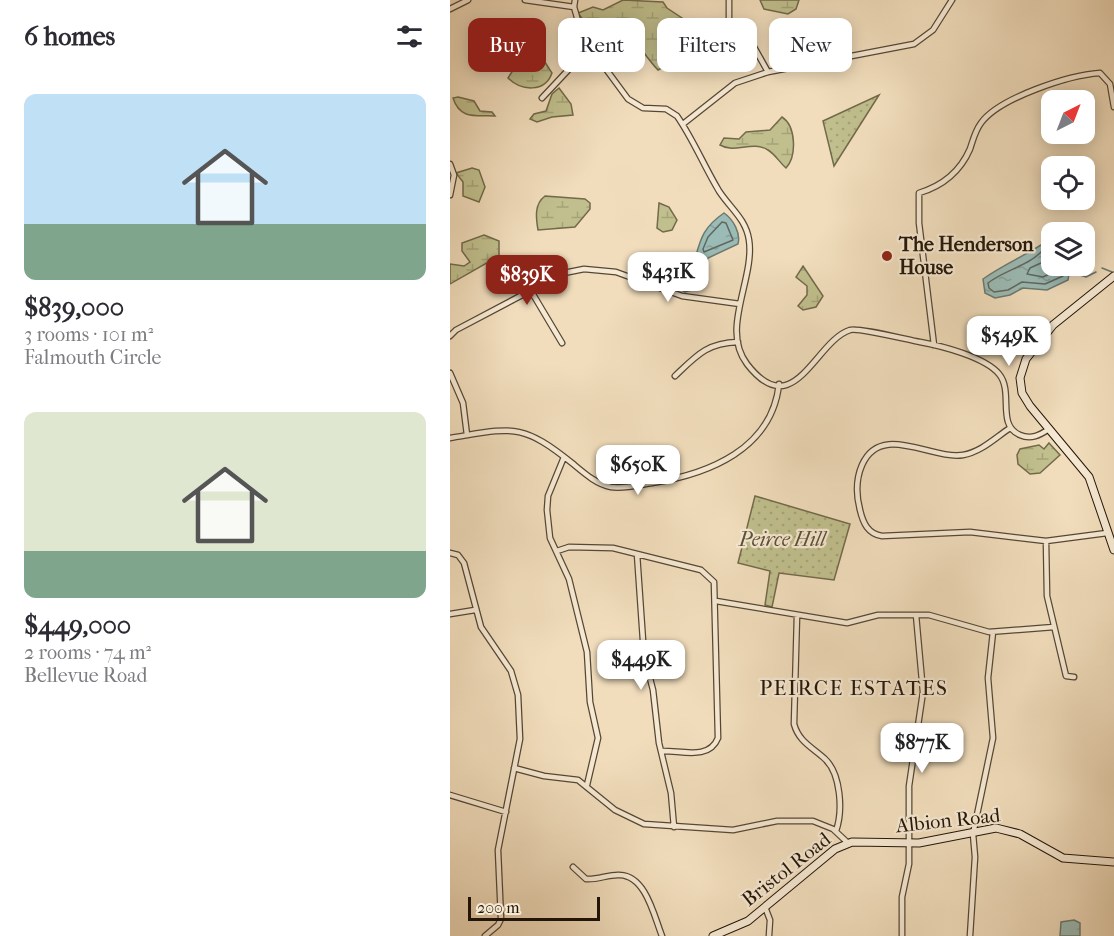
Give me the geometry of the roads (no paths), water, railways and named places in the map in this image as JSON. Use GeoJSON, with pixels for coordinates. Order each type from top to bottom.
{"type":"FeatureCollection","features":[{"type":"Feature","properties":{"kind":"street"},"geometry":{"type":"LineString","coordinates":[[450,9],[468,0]]}},
{"type":"Feature","properties":{"kind":"street"},"geometry":{"type":"LineString","coordinates":[[525,0],[574,8]]}},
{"type":"Feature","properties":{"kind":"street"},"geometry":{"type":"LineString","coordinates":[[575,0],[576,18]]}},
{"type":"Feature","properties":{"kind":"street"},"geometry":{"type":"LineString","coordinates":[[729,0],[729,20],[754,47],[768,72]]}},
{"type":"Feature","properties":{"kind":"street"},"geometry":{"type":"LineString","coordinates":[[683,124],[729,87],[768,72],[914,44],[933,30],[952,0]]}},
{"type":"Feature","properties":{"kind":"street"},"geometry":{"type":"LineString","coordinates":[[542,98],[566,72]]}},
{"type":"Feature","properties":{"kind":"street"},"geometry":{"type":"LineString","coordinates":[[609,72],[628,99],[643,108],[666,109],[677,116],[721,194],[742,218],[750,252],[740,304],[738,342],[742,356],[756,374],[766,381],[778,384],[800,379],[835,339],[850,329],[959,352],[998,372],[1005,386],[1010,428],[1018,435],[1038,436],[1049,429]]}},
{"type":"Feature","properties":{"kind":"street"},"geometry":{"type":"LineString","coordinates":[[934,345],[919,223],[919,193],[930,190],[955,173],[963,163],[980,124],[998,108],[1017,99],[1078,77],[1100,73],[1110,84],[1114,107]]}},
{"type":"Feature","properties":{"kind":"street"},"geometry":{"type":"LineString","coordinates":[[450,164],[454,175],[450,195]]}},
{"type":"Feature","properties":{"kind":"street"},"geometry":{"type":"LineString","coordinates":[[450,336],[564,273],[600,269],[631,276],[682,296],[740,304]]}},
{"type":"Feature","properties":{"kind":"street"},"geometry":{"type":"LineString","coordinates":[[1114,276],[1058,320],[1022,366],[1020,381],[1022,393],[1089,477],[1114,550]]}},
{"type":"Feature","properties":{"kind":"street"},"geometry":{"type":"LineString","coordinates":[[531,291],[562,343]]}},
{"type":"Feature","properties":{"kind":"street"},"geometry":{"type":"LineString","coordinates":[[675,376],[705,348],[738,342]]}},
{"type":"Feature","properties":{"kind":"street"},"geometry":{"type":"LineString","coordinates":[[450,373],[463,403],[467,435]]}},
{"type":"Feature","properties":{"kind":"street"},"geometry":{"type":"LineString","coordinates":[[450,438],[504,430],[522,431],[543,440],[594,480],[612,487],[649,483],[696,474],[726,459],[758,434],[772,415],[778,384]]}},
{"type":"Feature","properties":{"kind":"street"},"geometry":{"type":"LineString","coordinates":[[1010,428],[981,448],[961,455],[943,455],[899,444],[877,448],[864,460],[858,478],[857,497],[862,518],[868,529],[881,536],[970,532],[1046,541],[1107,533]]}},
{"type":"Feature","properties":{"kind":"street"},"geometry":{"type":"LineString","coordinates":[[564,457],[547,501],[549,532],[571,583],[586,652],[590,702],[598,738],[587,786]]}},
{"type":"Feature","properties":{"kind":"street"},"geometry":{"type":"LineString","coordinates":[[1046,541],[1047,596],[1066,669]]}},
{"type":"Feature","properties":{"kind":"street"},"geometry":{"type":"LineString","coordinates":[[557,551],[567,547],[605,546],[705,572],[715,584],[717,740],[712,748],[702,752],[661,751]]}},
{"type":"Feature","properties":{"kind":"street"},"geometry":{"type":"LineString","coordinates":[[450,553],[458,555],[464,562],[475,609],[484,633],[509,668],[516,684],[521,730],[498,850],[501,919],[485,936]]}},
{"type":"Feature","properties":{"kind":"street"},"geometry":{"type":"LineString","coordinates":[[637,554],[644,655],[671,793],[674,827]]}},
{"type":"Feature","properties":{"kind":"street"},"geometry":{"type":"LineString","coordinates":[[716,601],[851,623],[878,615],[916,615],[943,617],[993,632],[1054,627]]}},
{"type":"Feature","properties":{"kind":"street"},"geometry":{"type":"LineString","coordinates":[[450,614],[475,609]]}},
{"type":"Feature","properties":{"kind":"street"},"geometry":{"type":"LineString","coordinates":[[797,615],[794,724],[803,742],[826,760],[834,773],[838,794],[836,831]]}},
{"type":"Feature","properties":{"kind":"street"},"geometry":{"type":"LineString","coordinates":[[902,936],[902,897],[909,864],[909,782],[923,688],[916,615]]}},
{"type":"Feature","properties":{"kind":"street"},"geometry":{"type":"LineString","coordinates":[[970,936],[975,868],[974,832],[993,738],[988,672],[993,632]]}},
{"type":"Feature","properties":{"kind":"street"},"geometry":{"type":"LineString","coordinates":[[514,768],[548,777],[572,778],[587,786],[612,808],[631,819],[648,825],[733,830],[773,822],[808,820],[820,822],[836,831],[848,843]]}},
{"type":"Feature","properties":{"kind":"street"},"geometry":{"type":"LineString","coordinates":[[450,795],[506,812]]}},
{"type":"Feature","properties":{"kind":"street","name":"Albion Road"},"geometry":{"type":"LineString","coordinates":[[848,843],[909,844],[990,828],[1007,829],[1063,858],[1114,862]]}},
{"type":"Feature","properties":{"kind":"street","name":"Bristol Road"},"geometry":{"type":"LineString","coordinates":[[713,936],[739,926],[833,851],[848,843]]}},
{"type":"Feature","properties":{"kind":"street"},"geometry":{"type":"LineString","coordinates":[[573,867],[580,875],[588,879],[620,875],[636,881],[643,891],[662,936]]}},
{"type":"Feature","properties":{"kind":"street"},"geometry":{"type":"LineString","coordinates":[[765,907],[770,923],[769,936]]}},
{"type":"Feature","properties":{"kind":"water"},"geometry":{"type":"Polygon","coordinates":[[[724,213],[736,227],[738,244],[708,258],[698,270],[692,290],[685,292],[675,286],[691,272],[705,232],[724,213]]]}},
{"type":"Feature","properties":{"kind":"water"},"geometry":{"type":"Polygon","coordinates":[[[1041,245],[1041,276],[1069,276],[1068,280],[1047,290],[1023,288],[1010,295],[995,298],[985,293],[983,279],[1041,245]]]}},
{"type":"Feature","properties":{"kind":"water"},"geometry":{"type":"Polygon","coordinates":[[[1074,920],[1080,923],[1080,936],[1060,936],[1061,922],[1074,920]]]}},
{"type":"Feature","properties":{"kind":"waterway"},"geometry":{"type":"LineString","coordinates":[[1102,268],[1112,272]]}},
{"type":"Feature","properties":{"kind":"waterway"},"geometry":{"type":"LineString","coordinates":[[1083,276],[1088,276]]}},
{"type":"Feature","properties":{"kind":"place","name":"The Henderson House"},"geometry":{"type":"Point","coordinates":[887,256]}},
{"type":"Feature","properties":{"kind":"district","name":"PEIRCE ESTATES"},"geometry":{"type":"Point","coordinates":[854,688]}},
{"type":"Feature","properties":{"kind":"park label","name":"Peirce Hill"},"geometry":{"type":"Point","coordinates":[782,539]}}]}
